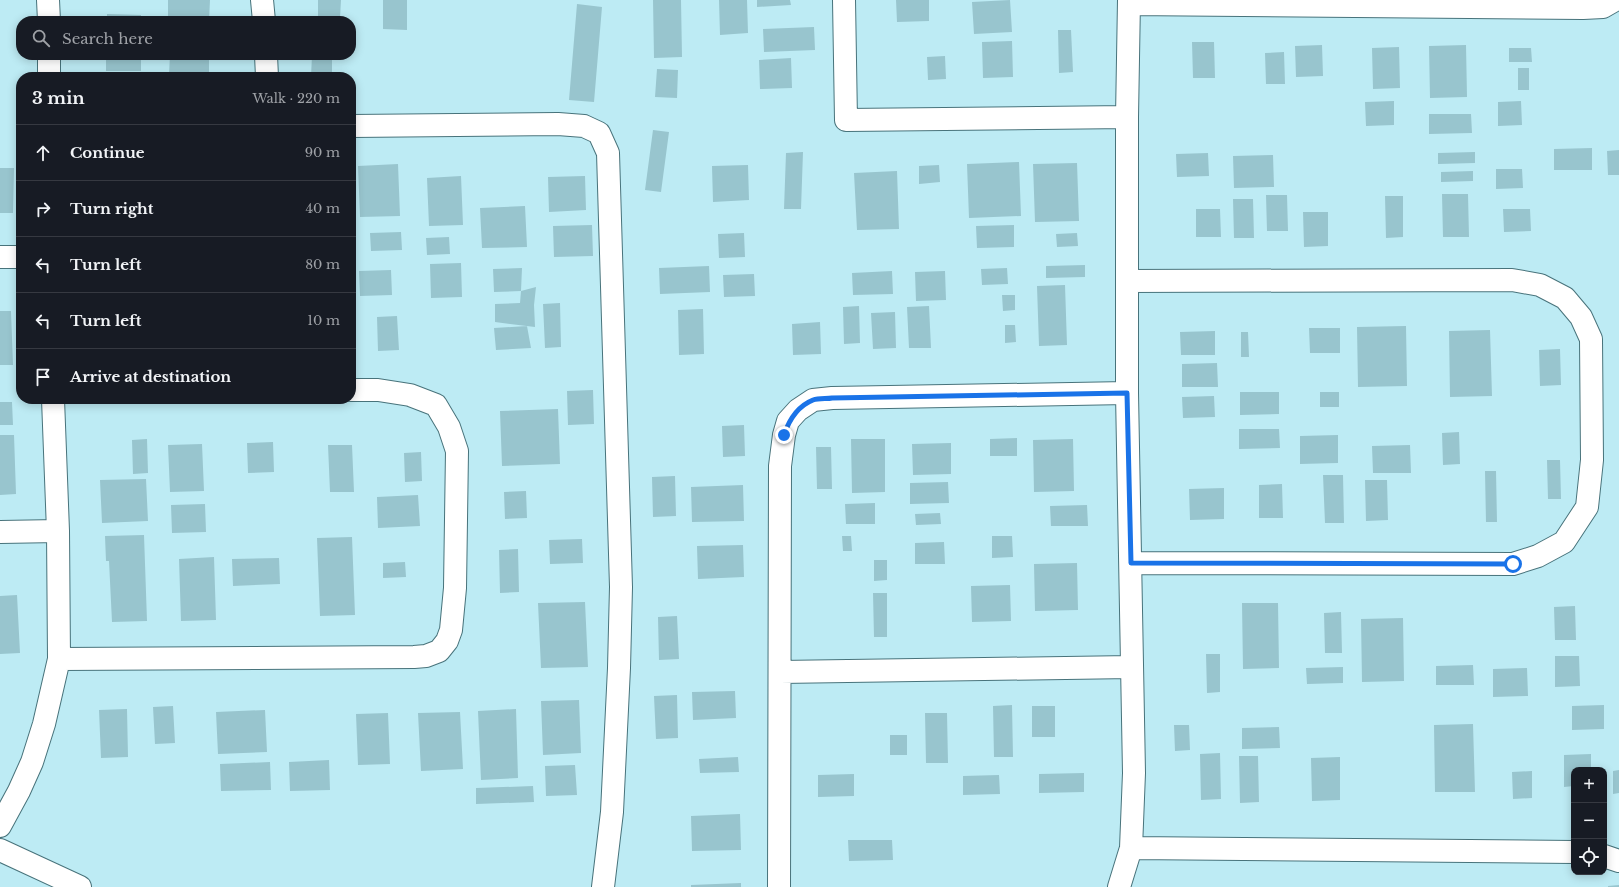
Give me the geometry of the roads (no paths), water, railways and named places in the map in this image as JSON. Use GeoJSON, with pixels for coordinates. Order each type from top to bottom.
{"type":"FeatureCollection","features":[{"type":"Feature","properties":{"kind":"street"},"geometry":{"type":"LineString","coordinates":[[48,0],[49,16]]}},
{"type":"Feature","properties":{"kind":"street"},"geometry":{"type":"LineString","coordinates":[[262,0],[264,16]]}},
{"type":"Feature","properties":{"kind":"street"},"geometry":{"type":"LineString","coordinates":[[844,0],[846,120],[1127,117]]}},
{"type":"Feature","properties":{"kind":"street"},"geometry":{"type":"LineString","coordinates":[[1120,887],[1131,848],[1134,773],[1127,393],[1127,117],[1129,2],[1583,8],[1603,7],[1615,0]]}},
{"type":"Feature","properties":{"kind":"street"},"geometry":{"type":"LineString","coordinates":[[49,60],[50,72]]}},
{"type":"Feature","properties":{"kind":"street"},"geometry":{"type":"LineString","coordinates":[[266,60],[267,72]]}},
{"type":"Feature","properties":{"kind":"street"},"geometry":{"type":"LineString","coordinates":[[356,126],[558,124],[584,126],[600,133],[608,153],[621,587],[612,812],[603,887]]}},
{"type":"Feature","properties":{"kind":"street"},"geometry":{"type":"LineString","coordinates":[[0,257],[16,257]]}},
{"type":"Feature","properties":{"kind":"street"},"geometry":{"type":"LineString","coordinates":[[1127,281],[1512,280],[1540,285],[1565,298],[1581,317],[1591,339],[1592,460],[1587,507],[1564,542],[1538,556],[1513,564],[1131,563]]}},
{"type":"Feature","properties":{"kind":"street"},"geometry":{"type":"LineString","coordinates":[[59,659],[414,657],[426,656],[439,651],[447,641],[451,630],[455,588],[457,451],[449,427],[436,405],[410,395],[385,391],[356,390]]}},
{"type":"Feature","properties":{"kind":"street"},"geometry":{"type":"LineString","coordinates":[[779,887],[780,466],[784,435],[788,422],[798,410],[813,400],[832,398],[1127,393]]}},
{"type":"Feature","properties":{"kind":"street"},"geometry":{"type":"LineString","coordinates":[[0,826],[32,762],[44,724],[59,659],[58,531],[54,404]]}},
{"type":"Feature","properties":{"kind":"street"},"geometry":{"type":"LineString","coordinates":[[0,532],[58,531]]}},
{"type":"Feature","properties":{"kind":"street"},"geometry":{"type":"LineString","coordinates":[[780,672],[1131,667]]}},
{"type":"Feature","properties":{"kind":"street"},"geometry":{"type":"LineString","coordinates":[[1131,848],[1571,852]]}},
{"type":"Feature","properties":{"kind":"street"},"geometry":{"type":"LineString","coordinates":[[0,850],[80,887]]}},
{"type":"Feature","properties":{"kind":"street"},"geometry":{"type":"LineString","coordinates":[[1607,857],[1619,861]]}}]}
